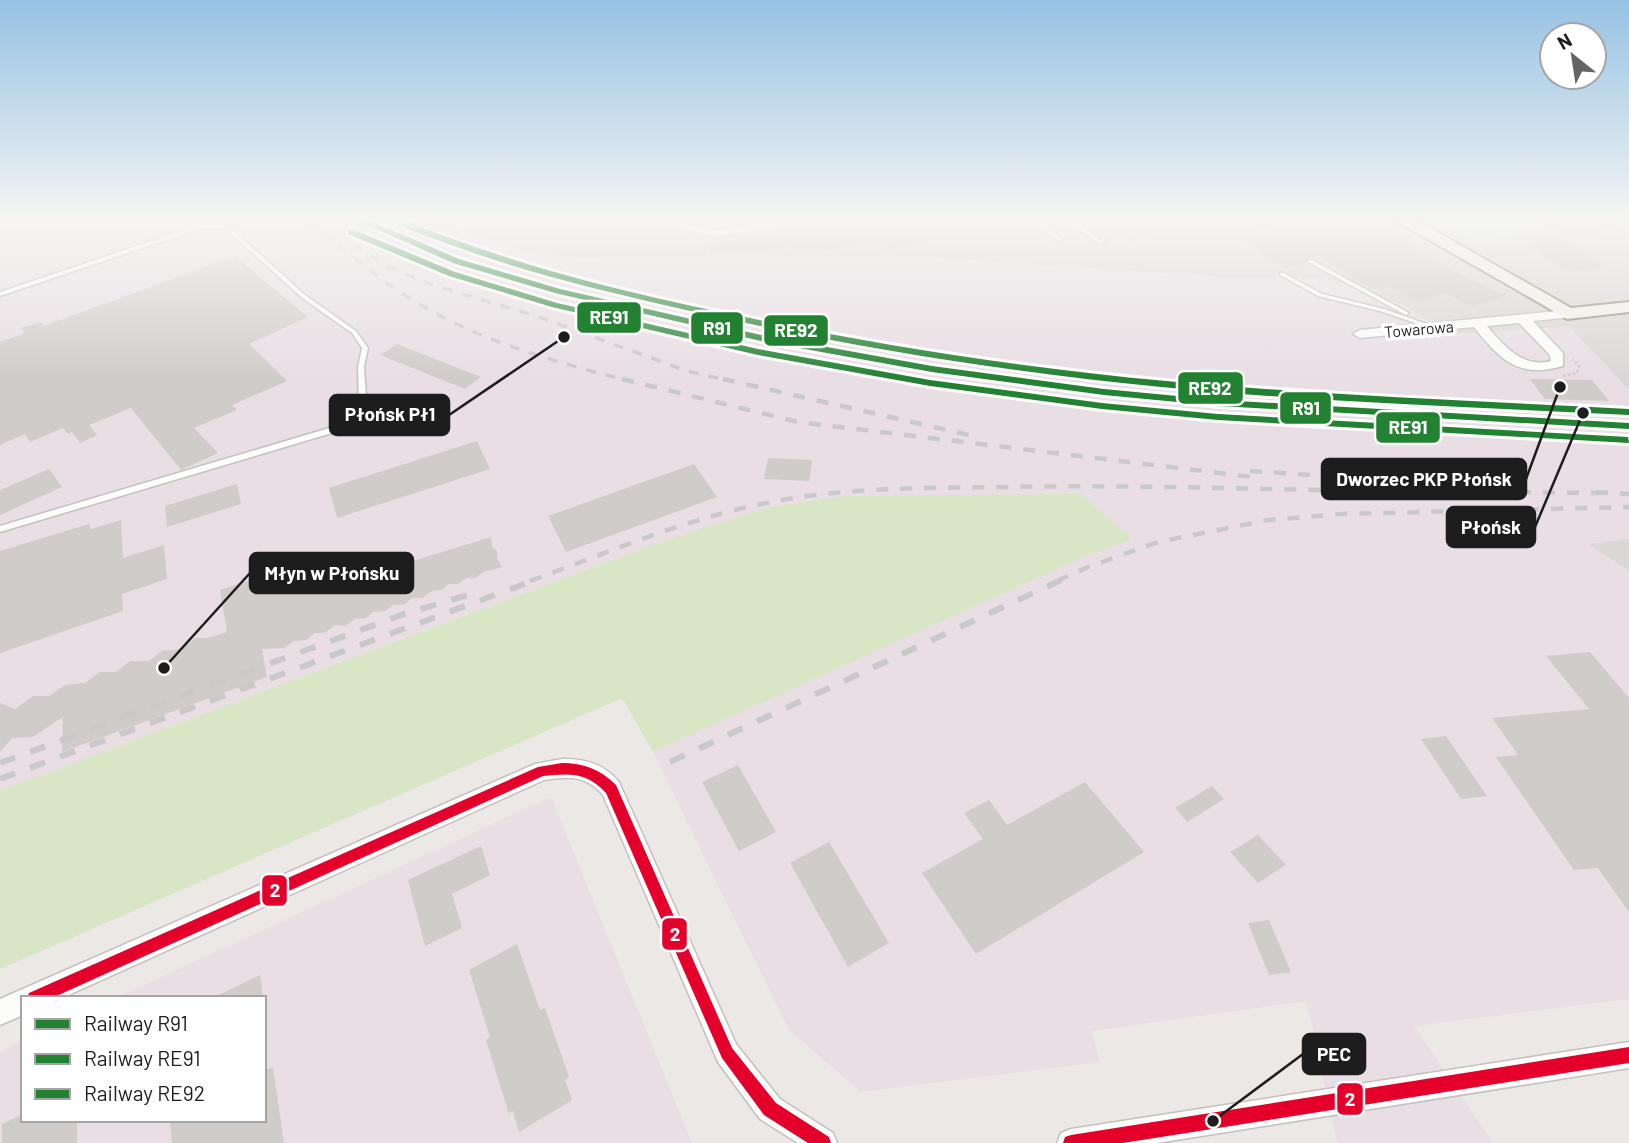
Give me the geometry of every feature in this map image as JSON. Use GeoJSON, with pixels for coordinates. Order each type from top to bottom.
{"type":"FeatureCollection","features":[{"type":"Feature","properties":{"kind":"street"},"geometry":{"type":"LineString","coordinates":[[1497,272],[1567,314]]}},
{"type":"Feature","properties":{"kind":"street","name":"Towarowa"},"geometry":{"type":"LineString","coordinates":[[1360,334],[1629,307]]}},
{"type":"Feature","properties":{"kind":"street","name":"Towarowa"},"geometry":{"type":"LineString","coordinates":[[1478,323],[1510,359],[1532,367],[1558,363],[1556,354],[1523,318]]}},
{"type":"Feature","properties":{"kind":"street"},"geometry":{"type":"LineString","coordinates":[[37,996],[542,771],[570,766],[603,777],[611,789],[727,1053],[770,1109],[823,1143]]}},
{"type":"Feature","properties":{"kind":"street"},"geometry":{"type":"LineString","coordinates":[[0,1012],[21,1003]]}},
{"type":"Feature","properties":{"kind":"street"},"geometry":{"type":"LineString","coordinates":[[1071,1143],[1629,1055]]}},
{"type":"Feature","properties":{"kind":"lane"},"geometry":{"type":"LineString","coordinates":[[0,294],[64,272]]}},
{"type":"Feature","properties":{"kind":"lane"},"geometry":{"type":"LineString","coordinates":[[0,529],[349,425],[363,413],[361,367],[365,348],[354,332],[303,296],[277,272]]}},
{"type":"Feature","properties":{"kind":"lane"},"geometry":{"type":"LineString","coordinates":[[1331,272],[1432,327]]}},
{"type":"Feature","properties":{"kind":"lane"},"geometry":{"type":"LineString","coordinates":[[1282,274],[1320,295],[1382,310],[1432,327]]}},
{"type":"Feature","properties":{"kind":"path"},"geometry":{"type":"LineString","coordinates":[[1526,403],[1529,407]]}},
{"type":"Feature","properties":{"kind":"shaded area"},"geometry":{"type":"Polygon","coordinates":[[[0,272],[1149,272],[1233,278],[1324,278],[1406,306],[1446,334],[1569,327],[1629,390],[1629,539],[1588,544],[1629,571],[1629,999],[1414,1026],[1493,1143],[1337,1143],[1305,1001],[1092,1031],[1100,1062],[861,1092],[789,1030],[653,752],[1084,557],[1131,539],[1080,494],[656,544],[0,791],[0,272]]]}},
{"type":"Feature","properties":{"kind":"shaded area"},"geometry":{"type":"Polygon","coordinates":[[[1149,272],[1629,272],[1629,390],[1569,327],[1446,334],[1406,306],[1324,278],[1233,278],[1149,272]]]}},
{"type":"Feature","properties":{"kind":"shaded area"},"geometry":{"type":"Polygon","coordinates":[[[1629,539],[1629,571],[1587,544],[1629,539]]]}},
{"type":"Feature","properties":{"kind":"shaded area"},"geometry":{"type":"Polygon","coordinates":[[[551,797],[692,1143],[0,1143],[0,1052],[21,1042],[21,1122],[266,1122],[266,996],[120,996],[551,797]]]}},
{"type":"Feature","properties":{"kind":"green space"},"geometry":{"type":"Polygon","coordinates":[[[1081,494],[1132,539],[1084,557],[653,752],[622,698],[0,969],[0,791],[656,544],[768,508],[845,496],[1081,494]]]}},
{"type":"Feature","properties":{"kind":"building"},"geometry":{"type":"Polygon","coordinates":[[[190,272],[255,272],[308,317],[249,344],[287,381],[232,405],[237,410],[194,428],[218,453],[181,470],[131,408],[89,425],[97,435],[80,443],[72,432],[68,434],[63,428],[30,442],[25,434],[0,445],[0,342],[25,333],[21,328],[40,322],[44,326],[190,272]]]}},
{"type":"Feature","properties":{"kind":"building"},"geometry":{"type":"Polygon","coordinates":[[[1346,272],[1457,272],[1506,296],[1470,307],[1446,293],[1417,302],[1388,285],[1373,289],[1346,272]]]}},
{"type":"Feature","properties":{"kind":"building"},"geometry":{"type":"Polygon","coordinates":[[[397,344],[481,377],[465,389],[380,355],[397,344]]]}},
{"type":"Feature","properties":{"kind":"building"},"geometry":{"type":"Polygon","coordinates":[[[1530,379],[1592,380],[1609,401],[1545,399],[1530,379]]]}},
{"type":"Feature","properties":{"kind":"building"},"geometry":{"type":"Polygon","coordinates":[[[477,441],[490,469],[337,518],[329,488],[477,441]]]}},
{"type":"Feature","properties":{"kind":"building"},"geometry":{"type":"Polygon","coordinates":[[[768,458],[812,460],[809,481],[764,479],[768,458]]]}},
{"type":"Feature","properties":{"kind":"building"},"geometry":{"type":"Polygon","coordinates":[[[694,464],[717,497],[566,552],[548,516],[694,464]]]}},
{"type":"Feature","properties":{"kind":"building"},"geometry":{"type":"Polygon","coordinates":[[[49,469],[62,487],[0,515],[0,490],[49,469]]]}},
{"type":"Feature","properties":{"kind":"building"},"geometry":{"type":"Polygon","coordinates":[[[237,484],[241,504],[167,527],[165,506],[237,484]]]}},
{"type":"Feature","properties":{"kind":"building"},"geometry":{"type":"Polygon","coordinates":[[[121,520],[123,558],[164,545],[167,579],[122,594],[123,611],[0,653],[0,551],[89,524],[91,529],[121,520]]]}},
{"type":"Feature","properties":{"kind":"building"},"geometry":{"type":"Polygon","coordinates":[[[491,537],[492,547],[497,551],[502,567],[484,572],[475,578],[467,578],[458,584],[448,584],[442,590],[432,591],[422,598],[412,598],[405,604],[393,605],[385,611],[373,612],[366,618],[355,619],[345,626],[335,625],[324,633],[315,633],[307,640],[294,641],[284,648],[262,649],[267,677],[62,752],[63,717],[33,737],[12,738],[0,752],[0,703],[15,709],[33,696],[49,696],[65,685],[85,683],[100,672],[116,672],[130,661],[149,661],[162,651],[182,649],[195,638],[208,638],[227,632],[220,590],[311,560],[320,594],[346,588],[355,581],[364,582],[371,576],[383,575],[393,568],[402,569],[410,562],[491,537]]]}},
{"type":"Feature","properties":{"kind":"building"},"geometry":{"type":"Polygon","coordinates":[[[1590,652],[1629,698],[1629,912],[1598,868],[1574,870],[1496,757],[1518,755],[1492,718],[1589,709],[1546,656],[1590,652]]]}},
{"type":"Feature","properties":{"kind":"building"},"geometry":{"type":"Polygon","coordinates":[[[1446,736],[1487,796],[1461,799],[1421,739],[1446,736]]]}},
{"type":"Feature","properties":{"kind":"building"},"geometry":{"type":"Polygon","coordinates":[[[738,765],[776,832],[739,851],[702,782],[738,765]]]}},
{"type":"Feature","properties":{"kind":"building"},"geometry":{"type":"Polygon","coordinates":[[[1085,782],[1144,852],[976,954],[922,873],[983,839],[964,813],[989,800],[1007,825],[1085,782]]]}},
{"type":"Feature","properties":{"kind":"building"},"geometry":{"type":"Polygon","coordinates":[[[1212,786],[1224,799],[1187,822],[1175,808],[1212,786]]]}},
{"type":"Feature","properties":{"kind":"building"},"geometry":{"type":"Polygon","coordinates":[[[1258,835],[1286,865],[1258,883],[1230,852],[1258,835]]]}},
{"type":"Feature","properties":{"kind":"building"},"geometry":{"type":"Polygon","coordinates":[[[829,842],[889,943],[848,967],[790,863],[829,842]]]}},
{"type":"Feature","properties":{"kind":"building"},"geometry":{"type":"Polygon","coordinates":[[[481,846],[490,875],[452,894],[462,928],[425,946],[408,880],[481,846]]]}},
{"type":"Feature","properties":{"kind":"building"},"geometry":{"type":"Polygon","coordinates":[[[1269,920],[1291,972],[1269,975],[1248,923],[1269,920]]]}},
{"type":"Feature","properties":{"kind":"building"},"geometry":{"type":"Polygon","coordinates":[[[517,944],[540,1010],[545,1008],[569,1077],[565,1080],[572,1100],[519,1132],[513,1111],[509,1114],[486,1040],[490,1037],[469,970],[517,944]]]}},
{"type":"Feature","properties":{"kind":"building"},"geometry":{"type":"Polygon","coordinates":[[[260,975],[263,996],[217,996],[260,975]]]}},
{"type":"Feature","properties":{"kind":"building"},"geometry":{"type":"Polygon","coordinates":[[[273,1068],[284,1143],[172,1143],[170,1122],[266,1122],[266,1069],[273,1068]]]}},
{"type":"Feature","properties":{"kind":"building"},"geometry":{"type":"Polygon","coordinates":[[[21,1115],[21,1122],[77,1122],[77,1143],[2,1143],[2,1124],[21,1115]]]}},
{"type":"Feature","properties":{"kind":"railway"},"geometry":{"type":"LineString","coordinates":[[373,272],[414,301],[465,328],[518,349],[629,381]]}},
{"type":"Feature","properties":{"kind":"railway"},"geometry":{"type":"LineString","coordinates":[[402,272],[433,285],[536,316],[687,371],[731,381]]}},
{"type":"Feature","properties":{"kind":"railway"},"geometry":{"type":"LineString","coordinates":[[622,379],[798,422],[1261,478]]}},
{"type":"Feature","properties":{"kind":"railway"},"geometry":{"type":"LineString","coordinates":[[723,379],[969,435]]}},
{"type":"Feature","properties":{"kind":"railway"},"geometry":{"type":"LineString","coordinates":[[1250,471],[1449,484]]}},
{"type":"Feature","properties":{"kind":"railway"},"geometry":{"type":"LineString","coordinates":[[530,581],[685,524],[717,515],[782,500],[865,490],[1066,486],[1502,493]]}},
{"type":"Feature","properties":{"kind":"railway"},"geometry":{"type":"LineString","coordinates":[[1495,492],[1604,493]]}},
{"type":"Feature","properties":{"kind":"railway"},"geometry":{"type":"LineString","coordinates":[[1596,492],[1629,494]]}},
{"type":"Feature","properties":{"kind":"railway"},"geometry":{"type":"LineString","coordinates":[[1057,581],[1158,542],[1268,520],[1341,514],[1629,507]]}},
{"type":"Feature","properties":{"kind":"railway"},"geometry":{"type":"LineString","coordinates":[[0,779],[535,580]]}},
{"type":"Feature","properties":{"kind":"railway"},"geometry":{"type":"LineString","coordinates":[[670,762],[1061,580]]}},
{"type":"Feature","properties":{"kind":"railway"},"geometry":{"type":"LineString","coordinates":[[0,763],[404,614],[478,592]]}},
{"type":"Feature","properties":{"kind":"rail line","name":"RE91"},"geometry":{"type":"LineString","coordinates":[[448,272],[555,305],[758,352],[930,383],[1102,406],[1218,417],[1628,440]]}},
{"type":"Feature","properties":{"kind":"rail line","name":"R91"},"geometry":{"type":"LineString","coordinates":[[495,272],[558,291],[761,338],[932,369],[1104,392],[1219,403],[1629,426]]}},
{"type":"Feature","properties":{"kind":"rail line","name":"RE92"},"geometry":{"type":"LineString","coordinates":[[544,272],[684,307],[780,327],[943,356],[1053,372],[1279,394],[1629,412]]}},
{"type":"Feature","properties":{"kind":"transit line","name":"2"},"geometry":{"type":"LineString","coordinates":[[38,996],[542,771],[580,770],[596,776],[611,789],[727,1053],[770,1109],[823,1143]]}},
{"type":"Feature","properties":{"kind":"transit line","name":"2"},"geometry":{"type":"LineString","coordinates":[[1071,1143],[1629,1055]]}},
{"type":"Feature","properties":{"kind":"place","name":"Płońsk Pł1"},"geometry":{"type":"Point","coordinates":[564,337]}},
{"type":"Feature","properties":{"kind":"place","name":"Dworzec PKP Płońsk"},"geometry":{"type":"Point","coordinates":[1560,387]}},
{"type":"Feature","properties":{"kind":"place","name":"Płońsk"},"geometry":{"type":"Point","coordinates":[1583,413]}},
{"type":"Feature","properties":{"kind":"place","name":"Młyn w Płońsku"},"geometry":{"type":"Point","coordinates":[164,668]}},
{"type":"Feature","properties":{"kind":"place","name":"PEC"},"geometry":{"type":"Point","coordinates":[1213,1121]}}]}
